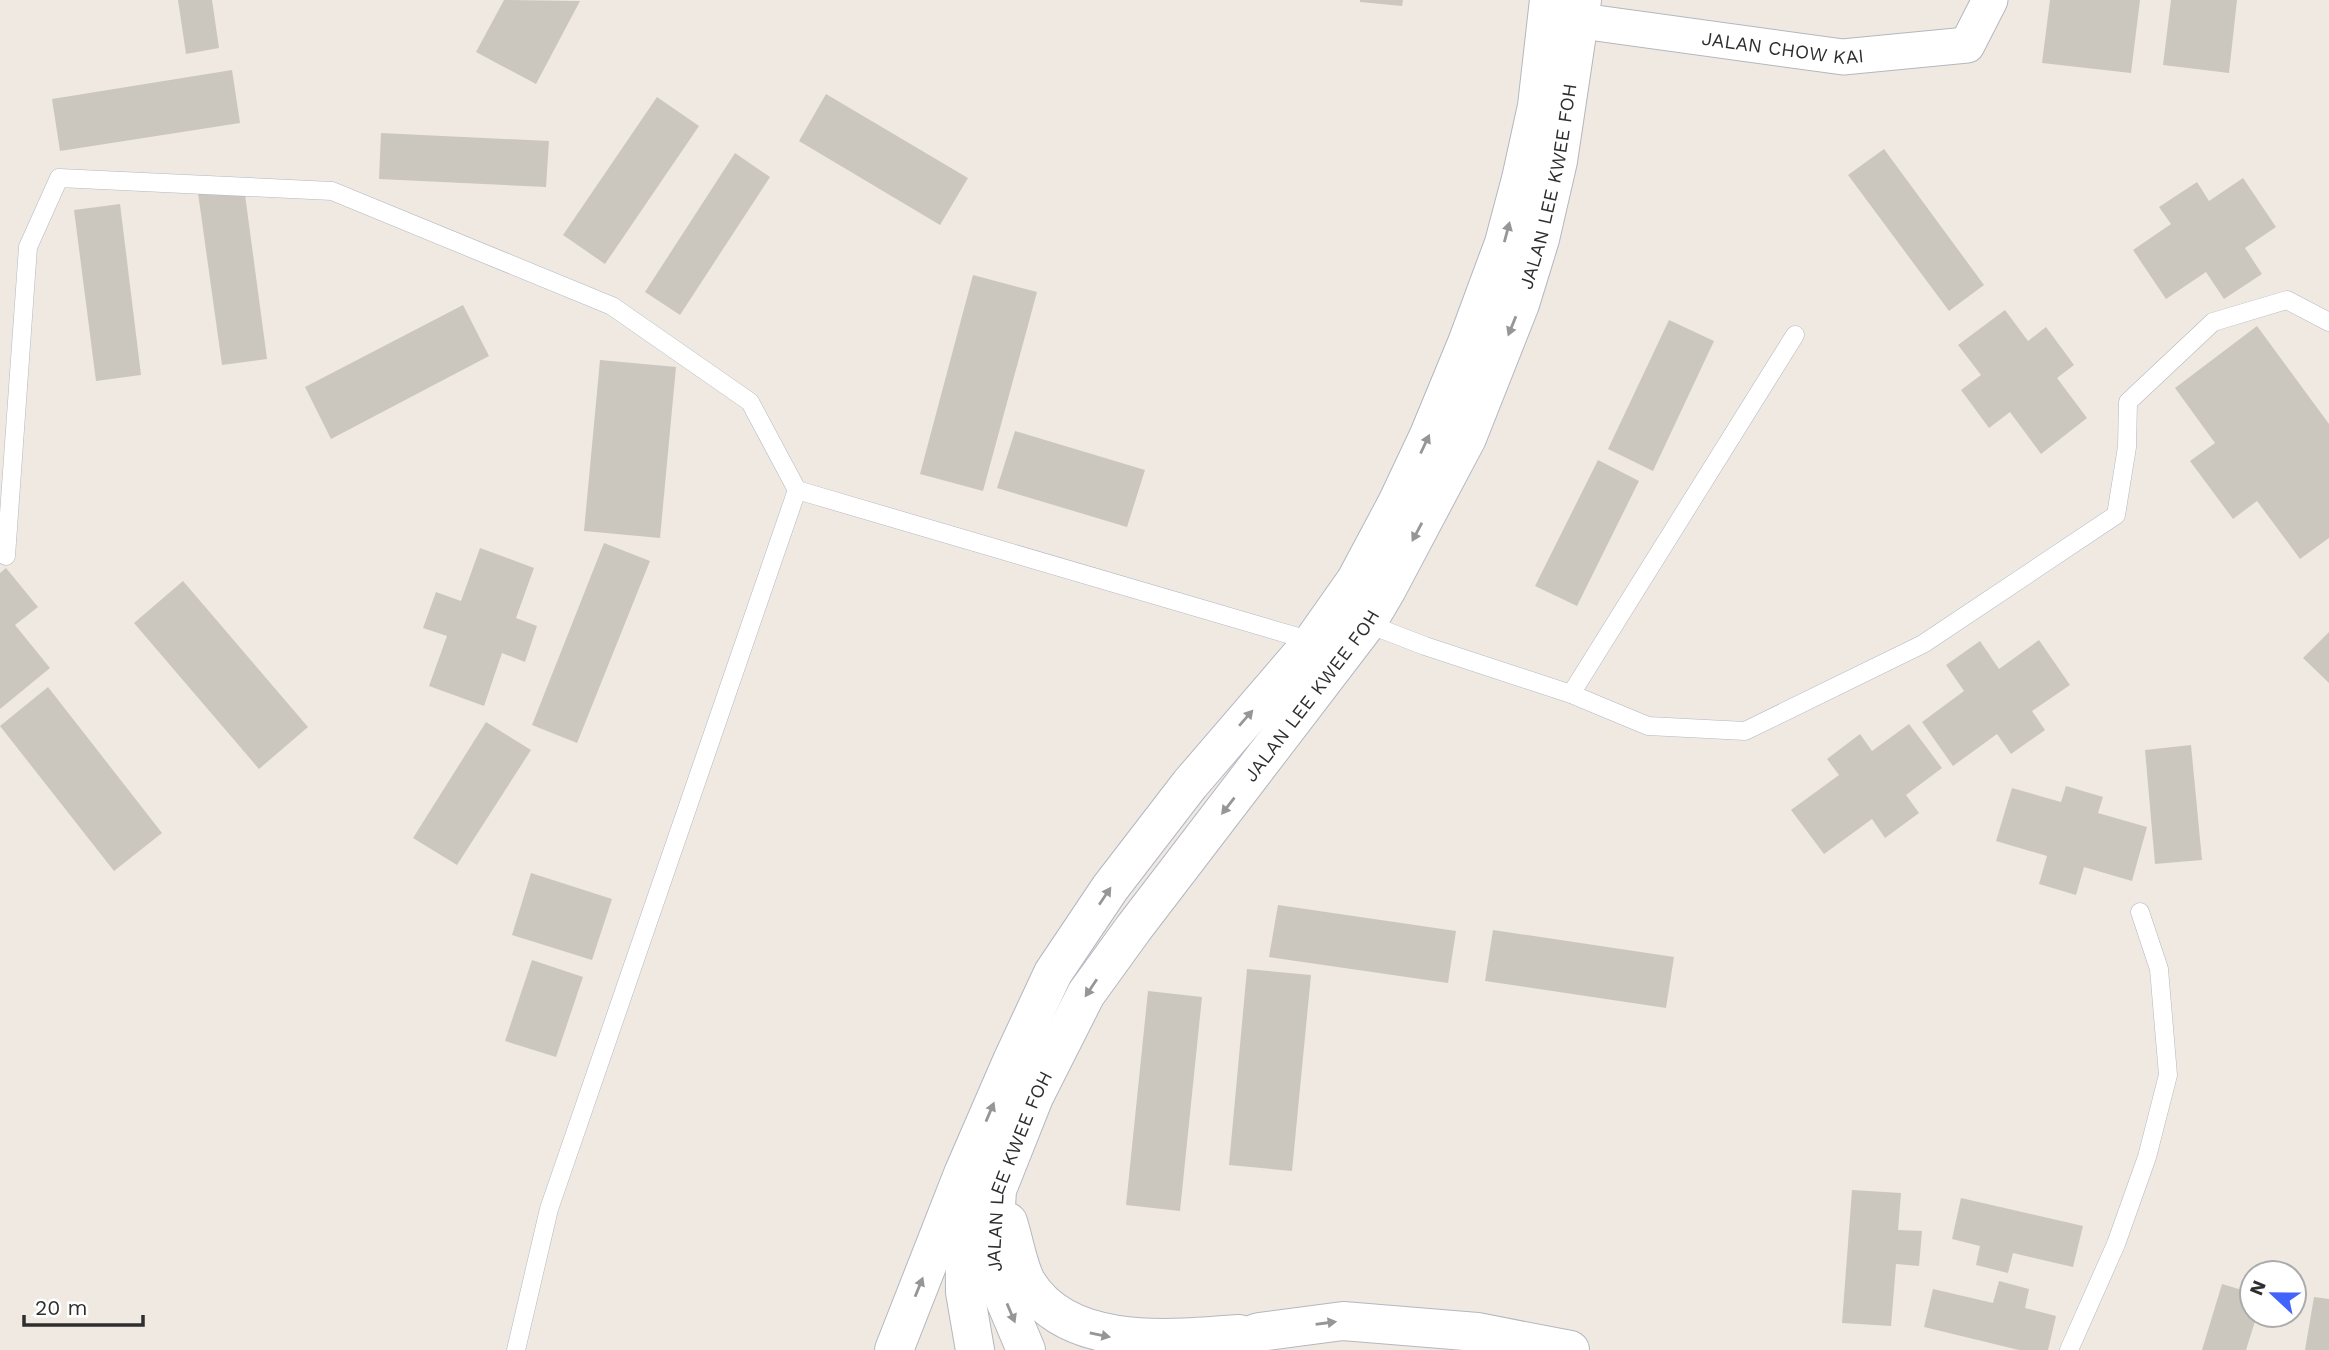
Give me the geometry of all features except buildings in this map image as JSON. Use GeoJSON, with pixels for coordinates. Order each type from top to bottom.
{"type":"FeatureCollection","features":[{"type":"Feature","properties":{"kind":"main road","name":"JALAN LEE KWEE FOH"},"geometry":{"type":"LineString","coordinates":[[975,1350],[965,1292],[963,1174],[1053,973],[1110,888],[1190,784],[1339,633],[1387,589],[1467,438],[1520,304],[1540,239],[1558,161],[1565,9]]}},
{"type":"Feature","properties":{"kind":"main road","name":"JALAN LEE KWEE FOH"},"geometry":{"type":"LineString","coordinates":[[1026,1350],[998,1284],[993,1258],[998,1190],[1034,1097],[1086,994],[1339,633]]}},
{"type":"Feature","properties":{"kind":"main road"},"geometry":{"type":"LineString","coordinates":[[894,1350],[963,1174]]}},
{"type":"Feature","properties":{"kind":"main road"},"geometry":{"type":"LineString","coordinates":[[998,1190],[1027,1282],[1048,1311],[1084,1331],[1120,1339],[1168,1339],[1259,1332],[1343,1321],[1477,1332],[1570,1350]]}},
{"type":"Feature","properties":{"kind":"main road"},"geometry":{"type":"LineString","coordinates":[[1211,1350],[1259,1332]]}},
{"type":"Feature","properties":{"kind":"street","name":"JALAN CHOW KAI"},"geometry":{"type":"LineString","coordinates":[[1565,9],[1843,57],[1967,45],[1990,0]]}},
{"type":"Feature","properties":{"kind":"lane"},"geometry":{"type":"LineString","coordinates":[[6,556],[29,247],[59,178],[332,191],[612,306],[750,402],[797,490],[1339,633],[1425,646],[1571,694],[1648,726],[1745,731],[1923,644],[2116,515],[2127,447],[2128,402],[2213,322],[2287,300],[2329,322]]}},
{"type":"Feature","properties":{"kind":"lane"},"geometry":{"type":"LineString","coordinates":[[1571,694],[1796,335]]}},
{"type":"Feature","properties":{"kind":"lane"},"geometry":{"type":"LineString","coordinates":[[516,1350],[549,1209],[797,490]]}},
{"type":"Feature","properties":{"kind":"lane"},"geometry":{"type":"LineString","coordinates":[[2068,1350],[2120,1231],[2147,1157],[2168,1075],[2160,969],[2140,912]]}}]}
